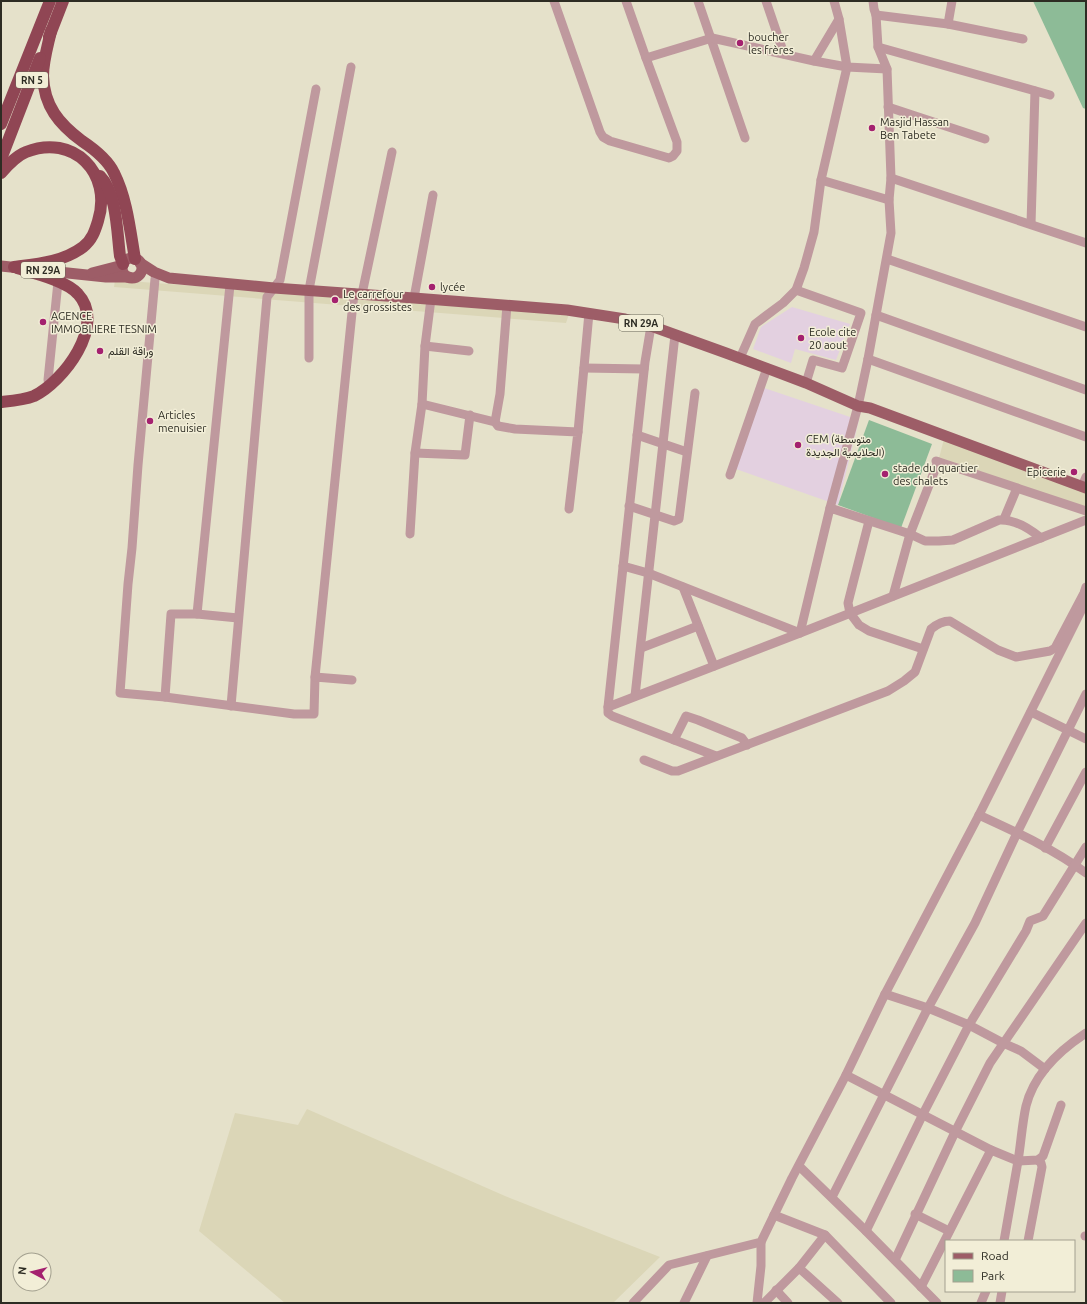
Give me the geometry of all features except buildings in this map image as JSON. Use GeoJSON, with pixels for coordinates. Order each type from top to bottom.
{"type":"FeatureCollection","features":[{"type":"Feature","properties":{"kind":"highway","name":"RN 5"},"geometry":{"type":"LineString","coordinates":[[1,124],[50,1]]}},
{"type":"Feature","properties":{"kind":"highway","name":"RN 5"},"geometry":{"type":"LineString","coordinates":[[1,159],[63,1]]}},
{"type":"Feature","properties":{"kind":"highway"},"geometry":{"type":"LineString","coordinates":[[51,30],[43,75],[47,102],[57,118],[72,133],[107,162],[114,173],[127,210],[138,261]]}},
{"type":"Feature","properties":{"kind":"highway"},"geometry":{"type":"LineString","coordinates":[[1,173],[11,162],[25,152],[37,149],[51,147],[70,151],[83,159],[103,179],[109,189],[113,200],[120,256],[123,264]]}},
{"type":"Feature","properties":{"kind":"highway"},"geometry":{"type":"LineString","coordinates":[[14,267],[44,263],[65,257],[84,246],[94,234],[100,216],[102,200],[100,184],[94,171]]}},
{"type":"Feature","properties":{"kind":"highway"},"geometry":{"type":"LineString","coordinates":[[1,402],[34,396],[43,390],[66,368],[79,350],[86,333],[87,323],[82,299],[73,289],[58,282],[14,267]]}},
{"type":"Feature","properties":{"kind":"main road"},"geometry":{"type":"LineString","coordinates":[[84,274],[123,264],[128,259],[138,261],[154,272],[169,278]]}},
{"type":"Feature","properties":{"kind":"main road"},"geometry":{"type":"LineString","coordinates":[[131,278],[138,275],[142,270],[138,261]]}},
{"type":"Feature","properties":{"kind":"main road"},"geometry":{"type":"LineString","coordinates":[[123,264],[122,270],[131,278]]}},
{"type":"Feature","properties":{"kind":"main road","name":"RN 29A"},"geometry":{"type":"LineString","coordinates":[[1,266],[84,274]]}},
{"type":"Feature","properties":{"kind":"main road"},"geometry":{"type":"LineString","coordinates":[[84,274],[155,280],[169,278]]}},
{"type":"Feature","properties":{"kind":"main road","name":"RN 29A"},"geometry":{"type":"LineString","coordinates":[[169,278],[230,285],[507,305],[589,313],[625,319],[675,334],[767,368],[858,406],[870,408],[1085,483]]}},
{"type":"Feature","properties":{"kind":"street"},"geometry":{"type":"LineString","coordinates":[[554,1],[603,137],[610,141],[669,158],[677,151],[677,142],[626,1]]}},
{"type":"Feature","properties":{"kind":"street"},"geometry":{"type":"LineString","coordinates":[[698,1],[712,38],[745,138]]}},
{"type":"Feature","properties":{"kind":"street"},"geometry":{"type":"LineString","coordinates":[[766,1],[784,54]]}},
{"type":"Feature","properties":{"kind":"street"},"geometry":{"type":"LineString","coordinates":[[740,358],[755,324],[783,303],[796,290],[814,232],[821,180],[847,68],[839,20],[834,1]]}},
{"type":"Feature","properties":{"kind":"street"},"geometry":{"type":"LineString","coordinates":[[800,633],[830,508],[858,406],[891,233],[889,200],[891,178],[887,69],[878,47],[876,15],[873,1]]}},
{"type":"Feature","properties":{"kind":"street"},"geometry":{"type":"LineString","coordinates":[[948,24],[952,1]]}},
{"type":"Feature","properties":{"kind":"street"},"geometry":{"type":"LineString","coordinates":[[876,15],[948,24],[1023,39]]}},
{"type":"Feature","properties":{"kind":"street"},"geometry":{"type":"LineString","coordinates":[[814,61],[839,20]]}},
{"type":"Feature","properties":{"kind":"street"},"geometry":{"type":"LineString","coordinates":[[646,58],[712,38],[847,68],[887,69]]}},
{"type":"Feature","properties":{"kind":"street"},"geometry":{"type":"LineString","coordinates":[[878,47],[1050,95]]}},
{"type":"Feature","properties":{"kind":"street"},"geometry":{"type":"LineString","coordinates":[[309,358],[309,290],[351,67]]}},
{"type":"Feature","properties":{"kind":"street"},"geometry":{"type":"LineString","coordinates":[[231,706],[267,297],[280,280],[316,89]]}},
{"type":"Feature","properties":{"kind":"street"},"geometry":{"type":"LineString","coordinates":[[1031,224],[1035,91]]}},
{"type":"Feature","properties":{"kind":"street"},"geometry":{"type":"LineString","coordinates":[[888,107],[985,139]]}},
{"type":"Feature","properties":{"kind":"street"},"geometry":{"type":"LineString","coordinates":[[155,280],[138,465],[120,693],[164,697],[294,714],[314,714],[315,677],[358,294],[392,152]]}},
{"type":"Feature","properties":{"kind":"street"},"geometry":{"type":"LineString","coordinates":[[891,178],[1086,243]]}},
{"type":"Feature","properties":{"kind":"street"},"geometry":{"type":"LineString","coordinates":[[821,180],[889,200]]}},
{"type":"Feature","properties":{"kind":"street"},"geometry":{"type":"LineString","coordinates":[[414,298],[433,195]]}},
{"type":"Feature","properties":{"kind":"street"},"geometry":{"type":"LineString","coordinates":[[886,259],[1086,327]]}},
{"type":"Feature","properties":{"kind":"street"},"geometry":{"type":"LineString","coordinates":[[48,380],[58,282]]}},
{"type":"Feature","properties":{"kind":"street"},"geometry":{"type":"LineString","coordinates":[[197,614],[230,285]]}},
{"type":"Feature","properties":{"kind":"street"},"geometry":{"type":"LineString","coordinates":[[796,290],[861,312],[842,368],[813,360],[806,383]]}},
{"type":"Feature","properties":{"kind":"street"},"geometry":{"type":"LineString","coordinates":[[410,534],[415,453],[422,404],[425,346],[431,299]]}},
{"type":"Feature","properties":{"kind":"street"},"geometry":{"type":"LineString","coordinates":[[495,422],[500,394],[507,305]]}},
{"type":"Feature","properties":{"kind":"street"},"geometry":{"type":"LineString","coordinates":[[568,509],[578,432],[589,313]]}},
{"type":"Feature","properties":{"kind":"street"},"geometry":{"type":"LineString","coordinates":[[876,315],[1086,390]]}},
{"type":"Feature","properties":{"kind":"street"},"geometry":{"type":"LineString","coordinates":[[651,326],[644,369],[608,713],[612,716],[716,756]]}},
{"type":"Feature","properties":{"kind":"street"},"geometry":{"type":"LineString","coordinates":[[854,331],[872,337]]}},
{"type":"Feature","properties":{"kind":"street"},"geometry":{"type":"LineString","coordinates":[[635,696],[675,334]]}},
{"type":"Feature","properties":{"kind":"street"},"geometry":{"type":"LineString","coordinates":[[425,346],[469,351]]}},
{"type":"Feature","properties":{"kind":"street"},"geometry":{"type":"LineString","coordinates":[[868,359],[1086,437]]}},
{"type":"Feature","properties":{"kind":"street"},"geometry":{"type":"LineString","coordinates":[[584,368],[644,369]]}},
{"type":"Feature","properties":{"kind":"street"},"geometry":{"type":"LineString","coordinates":[[730,475],[767,368]]}},
{"type":"Feature","properties":{"kind":"street"},"geometry":{"type":"LineString","coordinates":[[629,506],[656,514],[674,522],[679,519],[695,393]]}},
{"type":"Feature","properties":{"kind":"street"},"geometry":{"type":"LineString","coordinates":[[422,404],[495,422],[498,426],[515,429],[578,432]]}},
{"type":"Feature","properties":{"kind":"street"},"geometry":{"type":"LineString","coordinates":[[415,453],[465,455],[470,415]]}},
{"type":"Feature","properties":{"kind":"street"},"geometry":{"type":"LineString","coordinates":[[637,435],[688,452]]}},
{"type":"Feature","properties":{"kind":"street"},"geometry":{"type":"LineString","coordinates":[[893,596],[910,534],[937,461],[1086,511]]}},
{"type":"Feature","properties":{"kind":"street"},"geometry":{"type":"LineString","coordinates":[[1004,519],[1017,488]]}},
{"type":"Feature","properties":{"kind":"street"},"geometry":{"type":"LineString","coordinates":[[830,508],[910,534],[925,541],[952,540],[998,520],[1004,519],[1022,525],[1041,538]]}},
{"type":"Feature","properties":{"kind":"street"},"geometry":{"type":"LineString","coordinates":[[608,707],[1086,520]]}},
{"type":"Feature","properties":{"kind":"street"},"geometry":{"type":"LineString","coordinates":[[869,521],[848,603],[850,613],[859,625],[869,631],[923,649]]}},
{"type":"Feature","properties":{"kind":"street"},"geometry":{"type":"LineString","coordinates":[[623,566],[648,573],[800,633]]}},
{"type":"Feature","properties":{"kind":"street"},"geometry":{"type":"LineString","coordinates":[[683,587],[714,666]]}},
{"type":"Feature","properties":{"kind":"street"},"geometry":{"type":"LineString","coordinates":[[644,760],[672,771],[678,771],[888,691],[915,672],[931,629],[944,621],[950,622],[998,650],[1016,657],[1050,651],[1055,648],[1086,587]]}},
{"type":"Feature","properties":{"kind":"street"},"geometry":{"type":"LineString","coordinates":[[757,1303],[761,1266],[761,1242],[846,1075],[885,994],[979,815],[1086,601]]}},
{"type":"Feature","properties":{"kind":"street"},"geometry":{"type":"LineString","coordinates":[[164,697],[171,614],[197,614],[238,618]]}},
{"type":"Feature","properties":{"kind":"street"},"geometry":{"type":"LineString","coordinates":[[641,648],[698,626]]}},
{"type":"Feature","properties":{"kind":"street"},"geometry":{"type":"LineString","coordinates":[[315,677],[352,680]]}},
{"type":"Feature","properties":{"kind":"street"},"geometry":{"type":"LineString","coordinates":[[832,1197],[928,1008],[975,924],[1017,833],[1086,694]]}},
{"type":"Feature","properties":{"kind":"street"},"geometry":{"type":"LineString","coordinates":[[1031,712],[1086,739]]}},
{"type":"Feature","properties":{"kind":"street"},"geometry":{"type":"LineString","coordinates":[[674,740],[686,716],[742,738],[747,745]]}},
{"type":"Feature","properties":{"kind":"street"},"geometry":{"type":"LineString","coordinates":[[1045,848],[1086,772]]}},
{"type":"Feature","properties":{"kind":"street"},"geometry":{"type":"LineString","coordinates":[[979,815],[1045,848],[1086,873]]}},
{"type":"Feature","properties":{"kind":"street"},"geometry":{"type":"LineString","coordinates":[[866,1231],[922,1114],[969,1025],[1026,931],[1030,921],[1043,916],[1086,847]]}},
{"type":"Feature","properties":{"kind":"street"},"geometry":{"type":"LineString","coordinates":[[894,1260],[915,1214],[990,1063],[1002,1043],[1014,1029],[1086,923]]}},
{"type":"Feature","properties":{"kind":"street"},"geometry":{"type":"LineString","coordinates":[[885,994],[928,1008],[969,1025],[1002,1043],[1021,1051],[1045,1069]]}},
{"type":"Feature","properties":{"kind":"street"},"geometry":{"type":"LineString","coordinates":[[1004,1240],[1027,1105],[1033,1088],[1045,1069],[1069,1044],[1086,1033]]}},
{"type":"Feature","properties":{"kind":"street"},"geometry":{"type":"LineString","coordinates":[[846,1075],[955,1132],[991,1150],[1018,1161],[1038,1160],[1043,1156],[1061,1105]]}},
{"type":"Feature","properties":{"kind":"street"},"geometry":{"type":"LineString","coordinates":[[921,1287],[991,1150]]}},
{"type":"Feature","properties":{"kind":"street"},"geometry":{"type":"LineString","coordinates":[[1028,1240],[1042,1167],[1038,1160]]}},
{"type":"Feature","properties":{"kind":"street"},"geometry":{"type":"LineString","coordinates":[[799,1166],[832,1197],[937,1303]]}},
{"type":"Feature","properties":{"kind":"street"},"geometry":{"type":"LineString","coordinates":[[915,1214],[949,1231]]}},
{"type":"Feature","properties":{"kind":"street"},"geometry":{"type":"LineString","coordinates":[[774,1215],[825,1235],[891,1303]]}},
{"type":"Feature","properties":{"kind":"street"},"geometry":{"type":"LineString","coordinates":[[764,1303],[799,1268],[825,1235]]}},
{"type":"Feature","properties":{"kind":"street"},"geometry":{"type":"LineString","coordinates":[[633,1303],[669,1265],[761,1242]]}},
{"type":"Feature","properties":{"kind":"street"},"geometry":{"type":"LineString","coordinates":[[684,1303],[707,1256]]}},
{"type":"Feature","properties":{"kind":"street"},"geometry":{"type":"LineString","coordinates":[[799,1268],[838,1303]]}},
{"type":"Feature","properties":{"kind":"street"},"geometry":{"type":"LineString","coordinates":[[776,1290],[788,1303]]}},
{"type":"Feature","properties":{"kind":"street"},"geometry":{"type":"LineString","coordinates":[[981,1303],[986,1292]]}},
{"type":"Feature","properties":{"kind":"street"},"geometry":{"type":"LineString","coordinates":[[1000,1303],[1002,1292]]}},
{"type":"Feature","properties":{"kind":"shaded area","name":"Le carrefour des grossistes"},"geometry":{"type":"Polygon","coordinates":[[[115,280],[569,314],[566,323],[114,287],[115,280]]]}},
{"type":"Feature","properties":{"kind":"shaded area","name":"Ecole cite 20 aout"},"geometry":{"type":"Polygon","coordinates":[[[792,307],[850,324],[836,360],[795,349],[791,363],[753,349],[761,327],[792,307]]]}},
{"type":"Feature","properties":{"kind":"shaded area","name":"CEM (متوسطة الحلايمية الجديدة)"},"geometry":{"type":"Polygon","coordinates":[[[761,387],[859,420],[838,505],[736,469],[761,387]]]}},
{"type":"Feature","properties":{"kind":"shaded area"},"geometry":{"type":"Polygon","coordinates":[[[944,439],[1086,493],[1086,511],[938,462],[944,439]]]}},
{"type":"Feature","properties":{"kind":"shaded area"},"geometry":{"type":"Polygon","coordinates":[[[307,1109],[505,1196],[660,1257],[613,1303],[285,1303],[199,1231],[235,1113],[298,1125],[307,1109]]]}},
{"type":"Feature","properties":{"kind":"green space"},"geometry":{"type":"Polygon","coordinates":[[[1033,1],[1086,1],[1086,109],[1083,108],[1033,1]]]}},
{"type":"Feature","properties":{"kind":"green space","name":"stade du quartier des chalets"},"geometry":{"type":"Polygon","coordinates":[[[869,420],[932,444],[901,528],[838,505],[869,420]]]}},
{"type":"Feature","properties":{"kind":"place","name":"boucher les frères"},"geometry":{"type":"Point","coordinates":[740,43]}},
{"type":"Feature","properties":{"kind":"place","name":"Masjid Hassan Ben Tabete"},"geometry":{"type":"Point","coordinates":[872,128]}},
{"type":"Feature","properties":{"kind":"place","name":"lycée"},"geometry":{"type":"Point","coordinates":[432,287]}},
{"type":"Feature","properties":{"kind":"place","name":"Le carrefour des grossistes"},"geometry":{"type":"Point","coordinates":[335,300]}},
{"type":"Feature","properties":{"kind":"place","name":"AGENCE IMMOBLIERE TESNIM"},"geometry":{"type":"Point","coordinates":[43,322]}},
{"type":"Feature","properties":{"kind":"place","name":"Ecole cite 20 aout"},"geometry":{"type":"Point","coordinates":[801,338]}},
{"type":"Feature","properties":{"kind":"place","name":"وراقة القلم"},"geometry":{"type":"Point","coordinates":[100,351]}},
{"type":"Feature","properties":{"kind":"place","name":"Articles menuisier"},"geometry":{"type":"Point","coordinates":[150,421]}},
{"type":"Feature","properties":{"kind":"place","name":"CEM (متوسطة الحلايمية الجديدة)"},"geometry":{"type":"Point","coordinates":[798,445]}},
{"type":"Feature","properties":{"kind":"place","name":"Epicerie"},"geometry":{"type":"Point","coordinates":[1074,472]}},
{"type":"Feature","properties":{"kind":"place","name":"stade du quartier des chalets"},"geometry":{"type":"Point","coordinates":[885,474]}}]}
